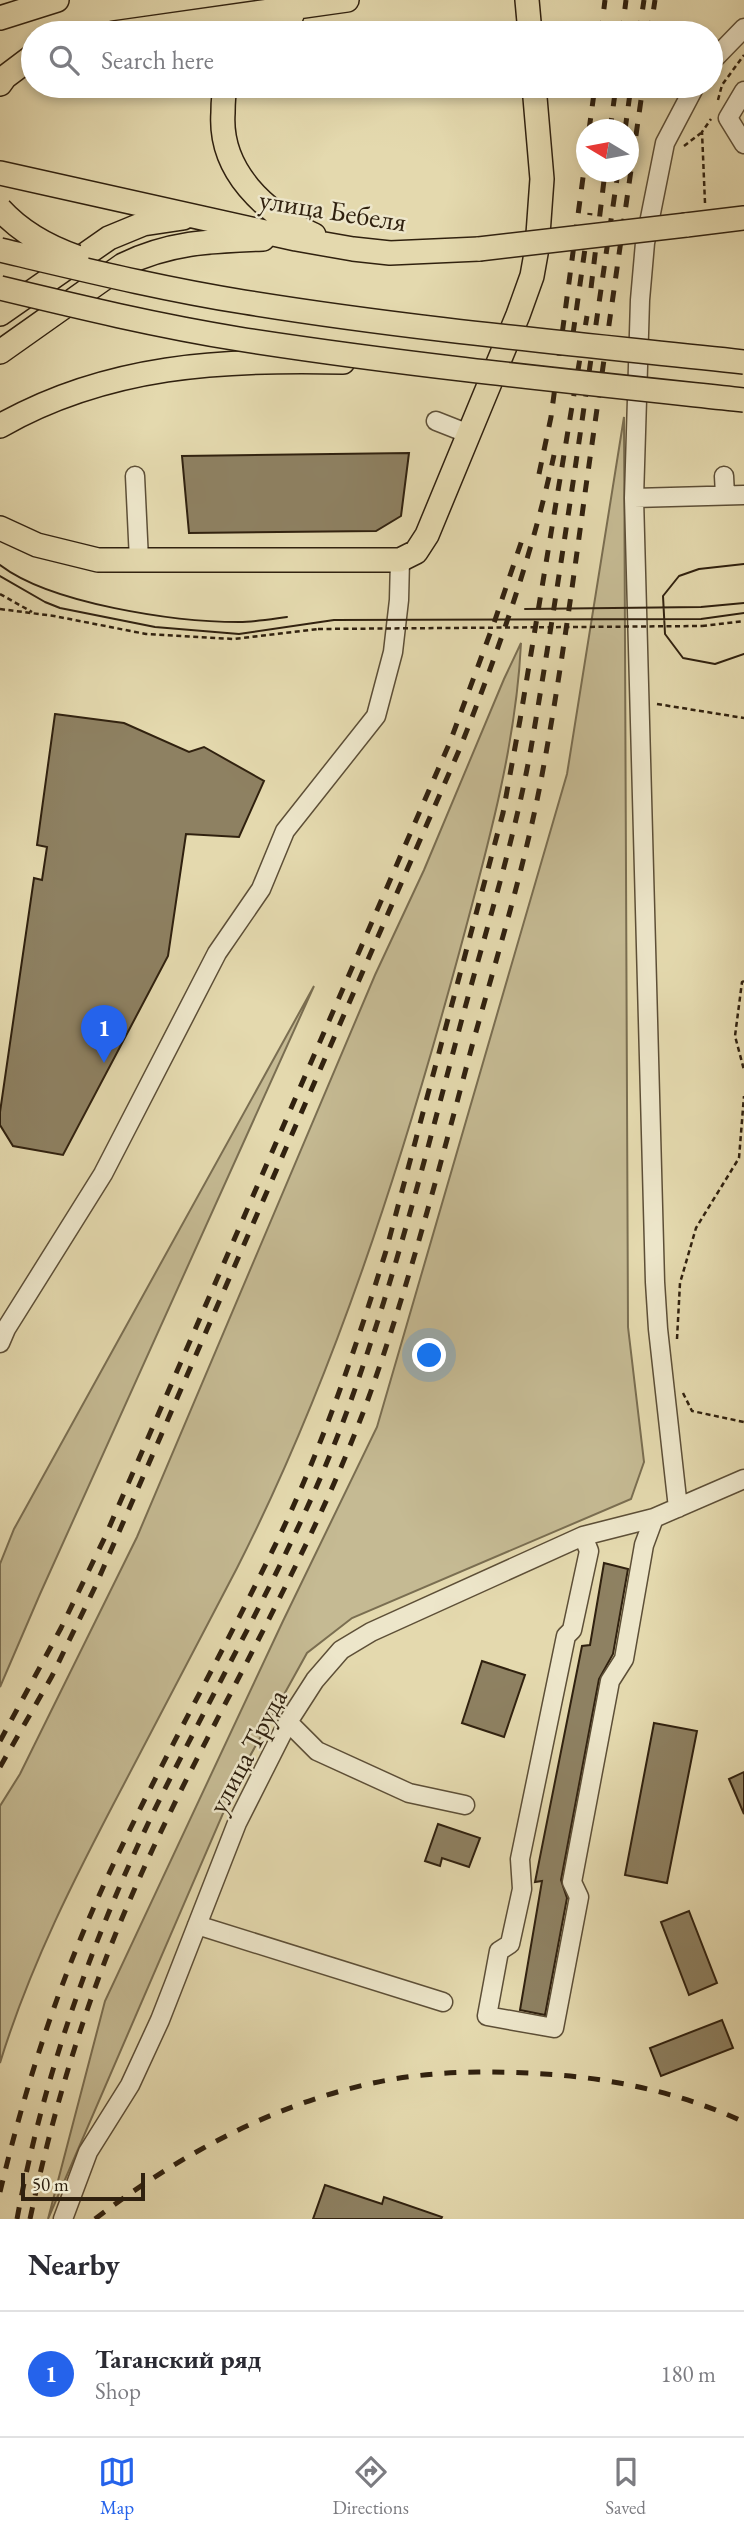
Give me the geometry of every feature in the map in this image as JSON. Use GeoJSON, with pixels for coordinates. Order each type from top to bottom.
{"type":"FeatureCollection","features":[{"type":"Feature","properties":{"kind":"main road"},"geometry":{"type":"LineString","coordinates":[[14,10],[57,0]]}},
{"type":"Feature","properties":{"kind":"main road"},"geometry":{"type":"LineString","coordinates":[[199,21],[347,0]]}},
{"type":"Feature","properties":{"kind":"main road"},"geometry":{"type":"LineString","coordinates":[[527,0],[529,21]]}},
{"type":"Feature","properties":{"kind":"main road"},"geometry":{"type":"LineString","coordinates":[[274,21],[321,4]]}},
{"type":"Feature","properties":{"kind":"main road"},"geometry":{"type":"LineString","coordinates":[[0,84],[21,65]]}},
{"type":"Feature","properties":{"kind":"main road"},"geometry":{"type":"LineString","coordinates":[[225,98],[222,120],[225,147],[236,172],[256,198],[312,235],[353,249]]}},
{"type":"Feature","properties":{"kind":"main road"},"geometry":{"type":"LineString","coordinates":[[0,528],[37,545],[98,560],[400,560],[416,552],[427,535],[532,276],[537,248],[542,179],[535,98]]}},
{"type":"Feature","properties":{"kind":"main road","name":"улица Бебеля"},"geometry":{"type":"LineString","coordinates":[[0,173],[296,239],[390,253],[479,249],[744,218]]}},
{"type":"Feature","properties":{"kind":"main road"},"geometry":{"type":"LineString","coordinates":[[0,209],[13,224],[39,241],[70,255],[170,288]]}},
{"type":"Feature","properties":{"kind":"main road"},"geometry":{"type":"LineString","coordinates":[[0,314],[109,238],[128,229],[166,219],[215,219]]}},
{"type":"Feature","properties":{"kind":"main road"},"geometry":{"type":"LineString","coordinates":[[0,352],[123,265],[145,254],[211,241],[296,239]]}},
{"type":"Feature","properties":{"kind":"main road"},"geometry":{"type":"LineString","coordinates":[[0,250],[112,277],[243,302],[419,327],[744,362]]}},
{"type":"Feature","properties":{"kind":"main road"},"geometry":{"type":"LineString","coordinates":[[0,288],[104,313],[236,339],[415,365],[744,400]]}},
{"type":"Feature","properties":{"kind":"main road"},"geometry":{"type":"LineString","coordinates":[[0,426],[75,391],[125,377],[181,367],[267,360],[415,365]]}},
{"type":"Feature","properties":{"kind":"street"},"geometry":{"type":"LineString","coordinates":[[723,50],[744,28]]}},
{"type":"Feature","properties":{"kind":"street"},"geometry":{"type":"LineString","coordinates":[[744,91],[729,118],[744,144]]}},
{"type":"Feature","properties":{"kind":"street"},"geometry":{"type":"LineString","coordinates":[[678,1508],[655,1282],[634,498],[640,300],[645,243],[665,143],[689,98]]}},
{"type":"Feature","properties":{"kind":"street"},"geometry":{"type":"LineString","coordinates":[[436,421],[469,434]]}},
{"type":"Feature","properties":{"kind":"street"},"geometry":{"type":"LineString","coordinates":[[135,476],[139,560]]}},
{"type":"Feature","properties":{"kind":"street"},"geometry":{"type":"LineString","coordinates":[[634,498],[724,486],[744,495]]}},
{"type":"Feature","properties":{"kind":"street"},"geometry":{"type":"LineString","coordinates":[[0,1343],[6,1329],[103,1174],[217,953],[261,889],[285,831],[376,716],[393,653],[400,600],[400,560]]}},
{"type":"Feature","properties":{"kind":"street","name":"улица Труда"},"geometry":{"type":"LineString","coordinates":[[63,2219],[88,2152],[130,2085],[160,2020],[237,1823],[288,1722],[315,1680],[341,1650],[371,1632],[583,1536],[654,1518],[744,1479]]}},
{"type":"Feature","properties":{"kind":"street"},"geometry":{"type":"LineString","coordinates":[[583,1536],[589,1551],[572,1630],[566,1636],[520,1859],[522,1889],[510,1944],[499,1951],[487,2016],[554,2028],[579,1897],[572,1882],[610,1681],[624,1658],[644,1545],[654,1518]]}},
{"type":"Feature","properties":{"kind":"street"},"geometry":{"type":"LineString","coordinates":[[288,1722],[317,1751],[408,1793],[465,1805]]}},
{"type":"Feature","properties":{"kind":"street"},"geometry":{"type":"LineString","coordinates":[[197,1925],[443,2002]]}},
{"type":"Feature","properties":{"kind":"path"},"geometry":{"type":"LineString","coordinates":[[703,160],[705,203]]}},
{"type":"Feature","properties":{"kind":"path"},"geometry":{"type":"LineString","coordinates":[[0,594],[35,613]]}},
{"type":"Feature","properties":{"kind":"path"},"geometry":{"type":"LineString","coordinates":[[0,609],[146,634],[234,639],[318,629],[702,626],[744,621]]}},
{"type":"Feature","properties":{"kind":"path"},"geometry":{"type":"LineString","coordinates":[[638,702],[688,707],[744,718]]}},
{"type":"Feature","properties":{"kind":"path"},"geometry":{"type":"LineString","coordinates":[[744,981],[735,1036],[744,1070]]}},
{"type":"Feature","properties":{"kind":"path"},"geometry":{"type":"LineString","coordinates":[[677,1350],[680,1283],[696,1228],[739,1157],[744,1097]]}},
{"type":"Feature","properties":{"kind":"path"},"geometry":{"type":"LineString","coordinates":[[681,1389],[692,1411],[744,1423]]}},
{"type":"Feature","properties":{"kind":"shaded area"},"geometry":{"type":"Polygon","coordinates":[[[624,417],[628,1327],[644,1462],[631,1499],[352,1618],[307,1653],[240,1774],[48,2219],[105,2001],[377,1427],[567,774],[624,417]]]}},
{"type":"Feature","properties":{"kind":"shaded area"},"geometry":{"type":"Polygon","coordinates":[[[521,643],[513,723],[479,880],[413,1113],[335,1345],[305,1421],[237,1568],[55,1921],[25,1991],[0,2063],[0,1806],[20,1774],[137,1537],[375,975],[424,870],[521,643]]]}},
{"type":"Feature","properties":{"kind":"shaded area"},"geometry":{"type":"Polygon","coordinates":[[[314,986],[0,1687],[0,1564],[14,1529],[314,986]]]}},
{"type":"Feature","properties":{"kind":"building"},"geometry":{"type":"Polygon","coordinates":[[[409,453],[401,516],[376,531],[189,533],[182,456],[409,453]]]}},
{"type":"Feature","properties":{"kind":"building"},"geometry":{"type":"Polygon","coordinates":[[[55,714],[124,723],[189,752],[204,747],[264,781],[239,837],[186,834],[168,956],[63,1155],[13,1146],[0,1125],[34,878],[42,880],[47,847],[37,845],[55,714]]]}},
{"type":"Feature","properties":{"kind":"building"},"geometry":{"type":"Polygon","coordinates":[[[604,1563],[628,1569],[613,1654],[599,1679],[561,1880],[567,1898],[545,2015],[520,2010],[542,1881],[535,1882],[582,1646],[590,1645],[604,1563]]]}},
{"type":"Feature","properties":{"kind":"building"},"geometry":{"type":"Polygon","coordinates":[[[482,1661],[525,1675],[504,1737],[462,1723],[482,1661]]]}},
{"type":"Feature","properties":{"kind":"building"},"geometry":{"type":"Polygon","coordinates":[[[654,1723],[697,1731],[667,1883],[625,1875],[654,1723]]]}},
{"type":"Feature","properties":{"kind":"building"},"geometry":{"type":"Polygon","coordinates":[[[744,1772],[744,1814],[729,1779],[744,1772]]]}},
{"type":"Feature","properties":{"kind":"building"},"geometry":{"type":"Polygon","coordinates":[[[438,1824],[480,1838],[469,1867],[442,1858],[440,1866],[425,1861],[438,1824]]]}},
{"type":"Feature","properties":{"kind":"building"},"geometry":{"type":"Polygon","coordinates":[[[689,1911],[717,1983],[689,1995],[661,1922],[689,1911]]]}},
{"type":"Feature","properties":{"kind":"building"},"geometry":{"type":"Polygon","coordinates":[[[722,2020],[733,2048],[661,2076],[650,2048],[722,2020]]]}},
{"type":"Feature","properties":{"kind":"building"},"geometry":{"type":"Polygon","coordinates":[[[325,2185],[382,2204],[384,2197],[442,2217],[313,2219],[325,2185]]]}},
{"type":"Feature","properties":{"kind":"tram line"},"geometry":{"type":"LineString","coordinates":[[744,564],[699,569],[679,576],[663,596],[665,634],[683,658],[715,664],[744,654]]}},
{"type":"Feature","properties":{"kind":"tram line"},"geometry":{"type":"LineString","coordinates":[[0,565],[22,579],[50,590],[115,608],[212,621],[245,622],[287,617]]}},
{"type":"Feature","properties":{"kind":"tram line"},"geometry":{"type":"LineString","coordinates":[[0,576],[60,608],[155,627],[239,634],[334,620],[701,619],[744,613]]}},
{"type":"Feature","properties":{"kind":"tram line"},"geometry":{"type":"LineString","coordinates":[[525,609],[701,607],[744,603]]}},
{"type":"Feature","properties":{"kind":"railway"},"geometry":{"type":"LineString","coordinates":[[602,21],[605,0]]}},
{"type":"Feature","properties":{"kind":"railway"},"geometry":{"type":"LineString","coordinates":[[623,21],[626,0]]}},
{"type":"Feature","properties":{"kind":"railway"},"geometry":{"type":"LineString","coordinates":[[641,21],[644,0]]}},
{"type":"Feature","properties":{"kind":"railway"},"geometry":{"type":"LineString","coordinates":[[652,21],[655,0]]}},
{"type":"Feature","properties":{"kind":"railway"},"geometry":{"type":"LineString","coordinates":[[590,119],[593,98]]}},
{"type":"Feature","properties":{"kind":"railway"},"geometry":{"type":"LineString","coordinates":[[612,119],[614,98]]}},
{"type":"Feature","properties":{"kind":"railway"},"geometry":{"type":"LineString","coordinates":[[626,119],[629,98]]}},
{"type":"Feature","properties":{"kind":"railway"},"geometry":{"type":"LineString","coordinates":[[30,2219],[61,2092],[102,1968],[164,1826],[289,1580],[346,1455],[386,1348],[425,1220],[519,877],[542,775],[566,630],[641,98]]}},
{"type":"Feature","properties":{"kind":"railway"},"geometry":{"type":"LineString","coordinates":[[539,474],[551,417],[582,182]]}},
{"type":"Feature","properties":{"kind":"railway"},"geometry":{"type":"LineString","coordinates":[[591,288],[604,182]]}},
{"type":"Feature","properties":{"kind":"railway"},"geometry":{"type":"LineString","coordinates":[[17,2219],[55,2062],[90,1959],[154,1811],[258,1610],[330,1456],[366,1357],[395,1264],[498,889],[524,784],[555,604],[617,182]]}},
{"type":"Feature","properties":{"kind":"railway"},"geometry":{"type":"LineString","coordinates":[[573,334],[590,213]]}},
{"type":"Feature","properties":{"kind":"railway"},"geometry":{"type":"LineString","coordinates":[[0,2192],[36,2062],[82,1935],[128,1833],[297,1499],[338,1394],[386,1251],[503,813],[587,316]]}},
{"type":"Feature","properties":{"kind":"railway"},"geometry":{"type":"LineString","coordinates":[[0,1767],[52,1676],[95,1587],[460,748],[513,603],[554,455]]}},
{"type":"Feature","properties":{"kind":"railway"},"geometry":{"type":"LineString","coordinates":[[0,1741],[61,1628],[105,1537],[450,742],[525,531]]}},
{"type":"Feature","properties":{"kind":"railway"},"geometry":{"type":"LineString","coordinates":[[95,2219],[189,2156],[257,2121],[328,2095],[386,2080],[454,2073],[499,2072],[570,2076],[621,2083],[671,2095],[744,2122]]}},
{"type":"Feature","properties":{"kind":"place","name":"Таганский ряд"},"geometry":{"type":"Point","coordinates":[104,1063]}}]}
